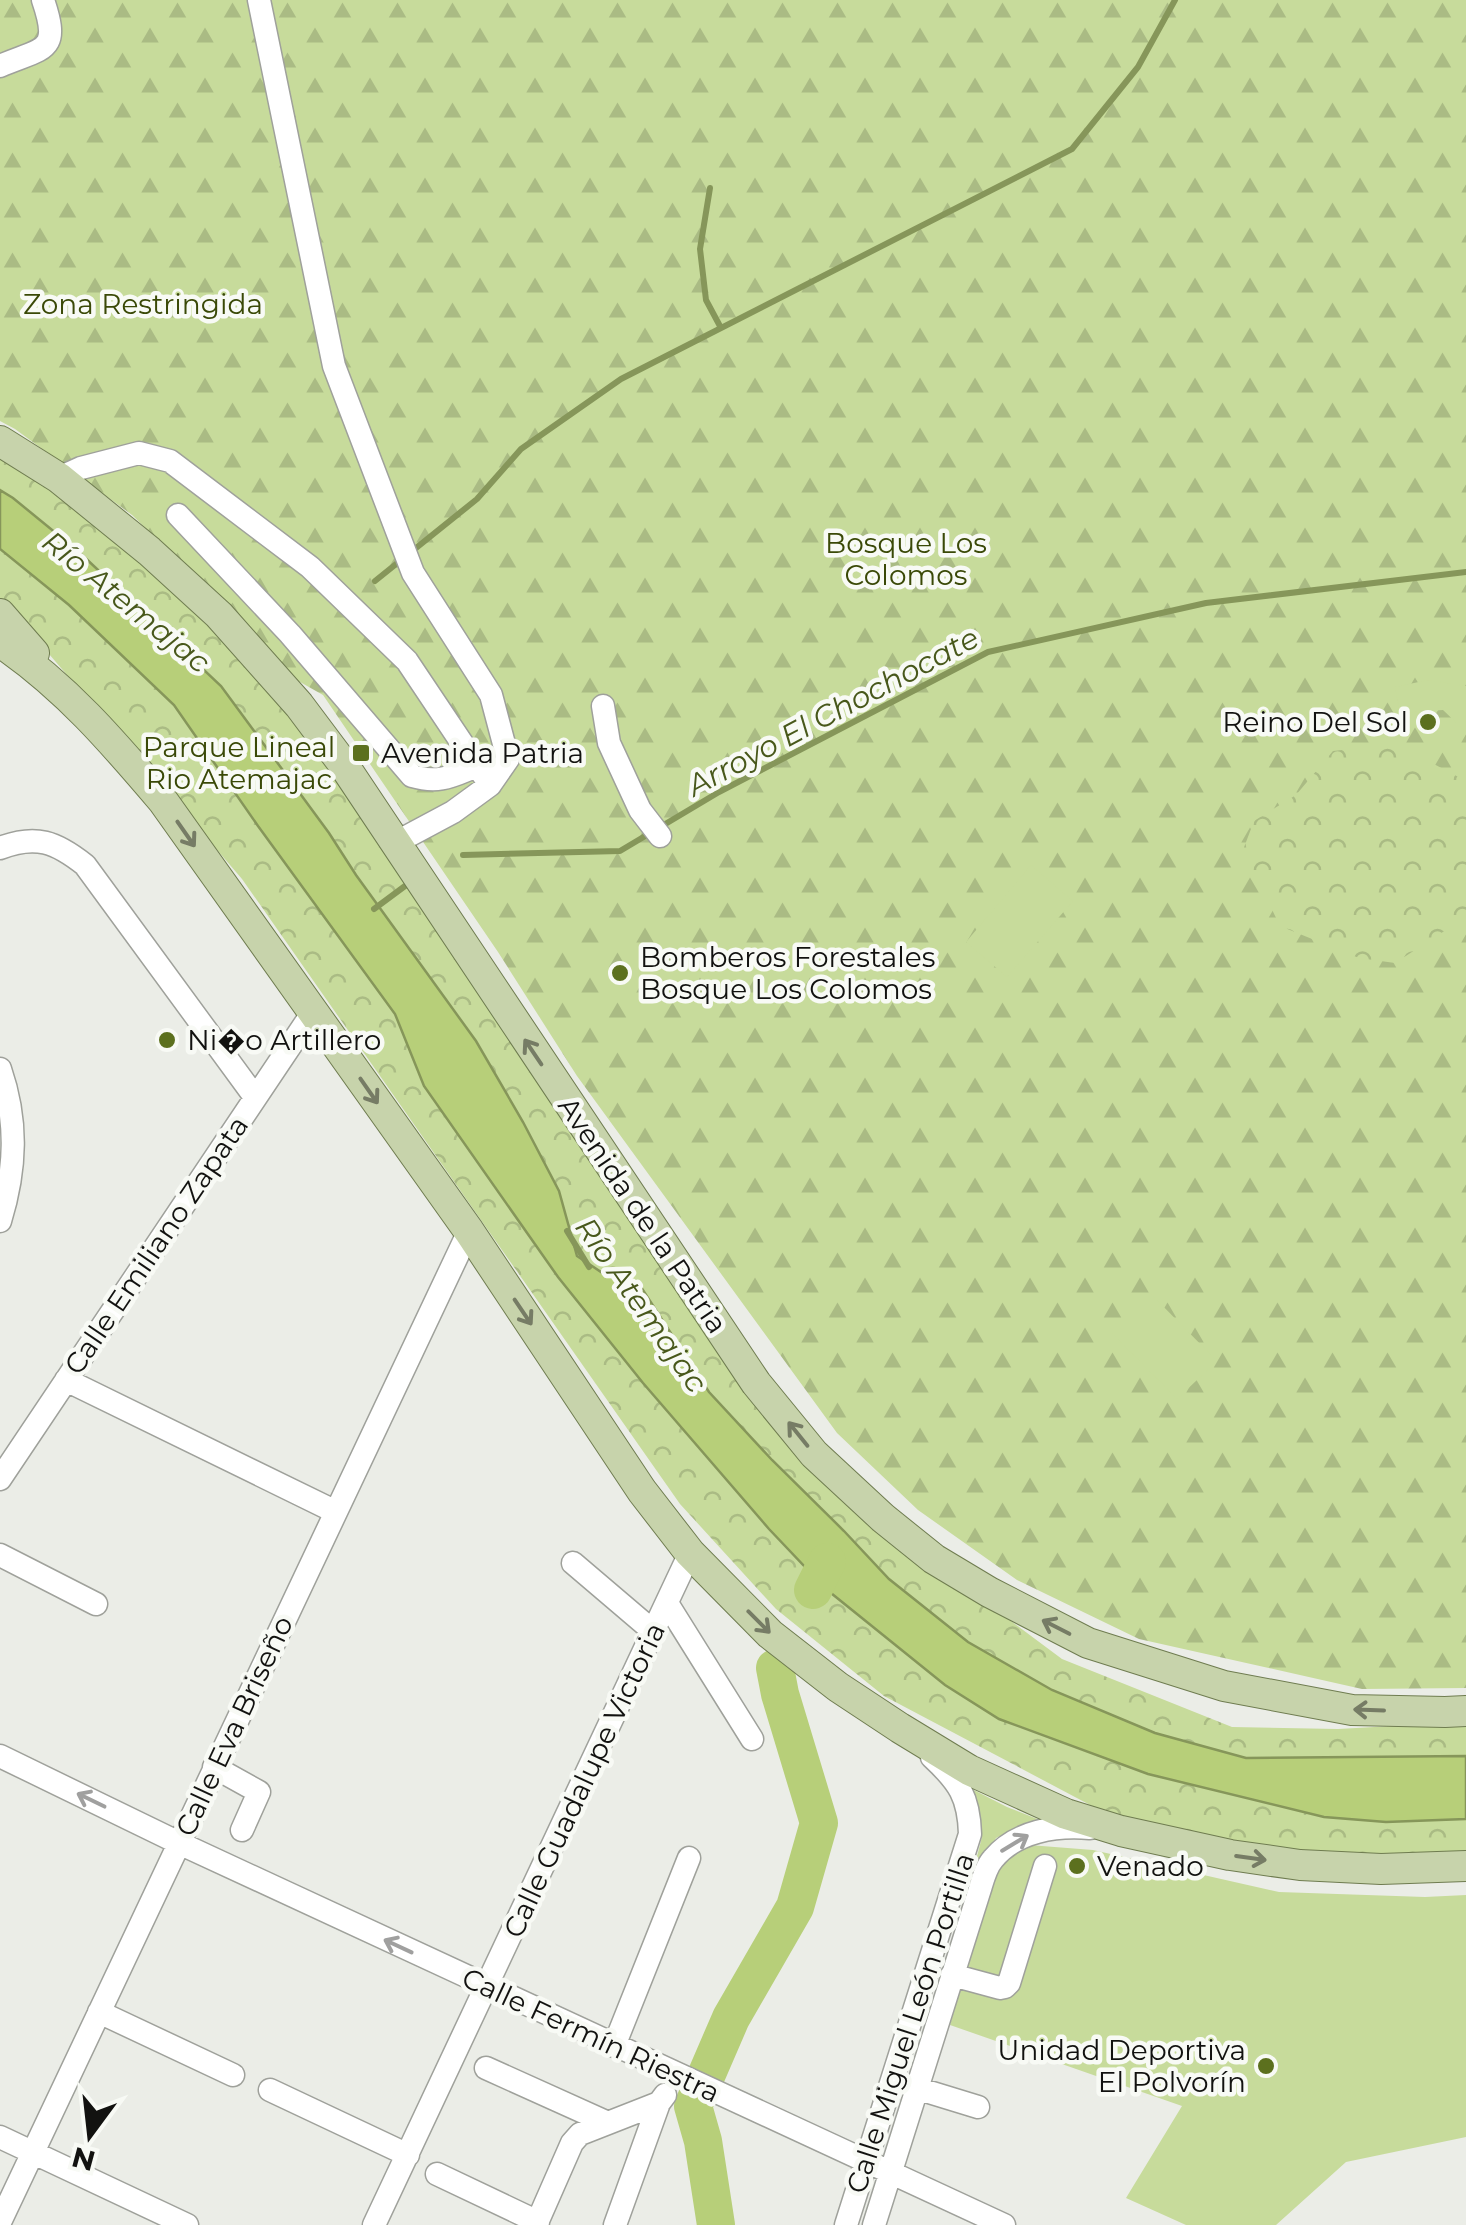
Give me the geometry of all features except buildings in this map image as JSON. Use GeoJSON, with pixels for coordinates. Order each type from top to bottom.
{"type":"FeatureCollection","features":[{"type":"Feature","properties":{"kind":"main road","name":"Avenida de la Patria"},"geometry":{"type":"LineString","coordinates":[[0,441],[59,478],[149,551],[219,615],[299,705],[341,761],[756,1383],[814,1454],[884,1518],[948,1567],[1088,1643],[1224,1686],[1352,1710],[1466,1711]]}},
{"type":"Feature","properties":{"kind":"main road"},"geometry":{"type":"LineString","coordinates":[[0,464],[23,473],[59,478]]}},
{"type":"Feature","properties":{"kind":"main road"},"geometry":{"type":"LineString","coordinates":[[0,614],[32,649],[54,682],[163,801],[468,1231],[642,1491],[690,1552],[770,1634],[838,1687],[969,1770],[1066,1814],[1121,1831],[1230,1855],[1300,1865],[1381,1869],[1466,1866]]}},
{"type":"Feature","properties":{"kind":"main road"},"geometry":{"type":"LineString","coordinates":[[0,642],[54,682]]}},
{"type":"Feature","properties":{"kind":"street"},"geometry":{"type":"LineString","coordinates":[[0,66],[45,46],[51,38],[52,27],[43,0]]}},
{"type":"Feature","properties":{"kind":"street"},"geometry":{"type":"LineString","coordinates":[[259,0],[334,366],[413,572],[491,696],[508,759],[483,775],[453,812],[396,843]]}},
{"type":"Feature","properties":{"kind":"street"},"geometry":{"type":"LineString","coordinates":[[59,478],[139,453],[170,461],[310,567],[407,661],[483,775]]}},
{"type":"Feature","properties":{"kind":"street"},"geometry":{"type":"LineString","coordinates":[[178,515],[290,634],[412,776],[429,781],[483,775]]}},
{"type":"Feature","properties":{"kind":"street"},"geometry":{"type":"LineString","coordinates":[[602,706],[608,743],[640,810],[660,836]]}},
{"type":"Feature","properties":{"kind":"street"},"geometry":{"type":"LineString","coordinates":[[0,848],[26,840],[41,841],[70,853],[85,865],[255,1097]]}},
{"type":"Feature","properties":{"kind":"street","name":"Calle Emiliano Zapata"},"geometry":{"type":"LineString","coordinates":[[0,1479],[313,1012]]}},
{"type":"Feature","properties":{"kind":"street"},"geometry":{"type":"LineString","coordinates":[[0,1070],[9,1096],[14,1143],[10,1188],[0,1221]]}},
{"type":"Feature","properties":{"kind":"street","name":"Calle Eva Briseño"},"geometry":{"type":"LineString","coordinates":[[0,2222],[468,1231]]}},
{"type":"Feature","properties":{"kind":"street"},"geometry":{"type":"LineString","coordinates":[[66,1380],[334,1511]]}},
{"type":"Feature","properties":{"kind":"street","name":"Calle Guadalupe Victoria"},"geometry":{"type":"LineString","coordinates":[[374,2225],[690,1552]]}},
{"type":"Feature","properties":{"kind":"street"},"geometry":{"type":"LineString","coordinates":[[0,1555],[96,1604]]}},
{"type":"Feature","properties":{"kind":"street"},"geometry":{"type":"LineString","coordinates":[[572,1562],[654,1632]]}},
{"type":"Feature","properties":{"kind":"street"},"geometry":{"type":"LineString","coordinates":[[667,1603],[752,1739]]}},
{"type":"Feature","properties":{"kind":"street","name":"Calle Miguel León Portilla"},"geometry":{"type":"LineString","coordinates":[[846,2225],[970,1834],[963,1792],[950,1774],[900,1728]]}},
{"type":"Feature","properties":{"kind":"street","name":"Calle Fermín Riestra"},"geometry":{"type":"LineString","coordinates":[[0,1756],[487,1987],[1004,2225]]}},
{"type":"Feature","properties":{"kind":"street"},"geometry":{"type":"LineString","coordinates":[[214,1767],[263,1784],[242,1830]]}},
{"type":"Feature","properties":{"kind":"street","name":"Calle Miguel León Portilla"},"geometry":{"type":"LineString","coordinates":[[874,2225],[990,1862],[1006,1846],[1026,1835],[1075,1827],[1121,1831]]}},
{"type":"Feature","properties":{"kind":"street"},"geometry":{"type":"LineString","coordinates":[[614,2046],[689,1858]]}},
{"type":"Feature","properties":{"kind":"street"},"geometry":{"type":"LineString","coordinates":[[952,1975],[1006,1987],[1046,1866]]}},
{"type":"Feature","properties":{"kind":"street"},"geometry":{"type":"LineString","coordinates":[[954,1881],[980,1888]]}},
{"type":"Feature","properties":{"kind":"street"},"geometry":{"type":"LineString","coordinates":[[98,2012],[233,2075]]}},
{"type":"Feature","properties":{"kind":"street"},"geometry":{"type":"LineString","coordinates":[[486,2068],[608,2123]]}},
{"type":"Feature","properties":{"kind":"street"},"geometry":{"type":"LineString","coordinates":[[615,2225],[659,2103],[678,2076]]}},
{"type":"Feature","properties":{"kind":"street"},"geometry":{"type":"LineString","coordinates":[[916,2088],[978,2107]]}},
{"type":"Feature","properties":{"kind":"street"},"geometry":{"type":"LineString","coordinates":[[270,2090],[408,2155]]}},
{"type":"Feature","properties":{"kind":"street"},"geometry":{"type":"LineString","coordinates":[[437,2174],[537,2224],[572,2143],[580,2134],[659,2103]]}},
{"type":"Feature","properties":{"kind":"street"},"geometry":{"type":"LineString","coordinates":[[0,2137],[187,2225]]}},
{"type":"Feature","properties":{"kind":"green space","name":"Bosque Los Colomos"},"geometry":{"type":"Polygon","coordinates":[[[0,0],[1466,0],[1466,1688],[1362,1689],[1139,1639],[1017,1580],[918,1510],[837,1433],[577,1076],[498,952],[323,695],[293,678],[132,515],[0,421],[0,0]]]}},
{"type":"Feature","properties":{"kind":"green space","name":"Parque Lineal Rio Atemajac"},"geometry":{"type":"Polygon","coordinates":[[[0,458],[67,495],[206,616],[299,720],[858,1507],[1062,1659],[1232,1727],[1338,1729],[1466,1722],[1466,1858],[1303,1858],[1109,1815],[884,1696],[776,1609],[680,1504],[242,879],[0,600],[0,458]]]}},
{"type":"Feature","properties":{"kind":"green space"},"geometry":{"type":"Polygon","coordinates":[[[1428,680],[1466,686],[1466,732],[1443,710],[1400,713],[1395,687],[1428,680]]]}},
{"type":"Feature","properties":{"kind":"green space"},"geometry":{"type":"Polygon","coordinates":[[[1396,744],[1466,781],[1466,917],[1395,963],[1359,958],[1280,926],[1243,850],[1254,821],[1296,795],[1333,751],[1396,744]]]}},
{"type":"Feature","properties":{"kind":"green space"},"geometry":{"type":"Polygon","coordinates":[[[1031,865],[1073,901],[1007,977],[966,942],[1031,865]]]}},
{"type":"Feature","properties":{"kind":"green space"},"geometry":{"type":"Polygon","coordinates":[[[1151,1294],[1217,1361],[1177,1399],[1112,1333],[1151,1294]]]}},
{"type":"Feature","properties":{"kind":"green space"},"geometry":{"type":"Polygon","coordinates":[[[970,1788],[1040,1820],[996,1838],[970,1883],[982,1837],[978,1805],[970,1788]]]}},
{"type":"Feature","properties":{"kind":"green space","name":"Unidad Deportiva El Polvorín"},"geometry":{"type":"Polygon","coordinates":[[[1029,1845],[1093,1850],[1279,1892],[1466,1895],[1466,2137],[1346,2162],[1276,2225],[1186,2225],[1126,2198],[1182,2106],[950,2025],[996,1865],[1029,1845]]]}},
{"type":"Feature","properties":{"kind":"water"},"geometry":{"type":"Polygon","coordinates":[[[0,490],[79,552],[221,686],[476,1041],[559,1191],[577,1256],[604,1274],[641,1287],[709,1392],[889,1579],[968,1642],[1052,1690],[1155,1733],[1246,1758],[1466,1756],[1466,1819],[1386,1822],[1324,1817],[1148,1774],[999,1719],[945,1685],[826,1589],[643,1383],[558,1277],[424,1086],[395,1014],[174,705],[69,605],[0,549],[0,490]]]}},
{"type":"Feature","properties":{"kind":"waterway"},"geometry":{"type":"LineString","coordinates":[[375,581],[477,499],[521,449],[621,379],[1072,149],[1138,67],[1175,0]]}},
{"type":"Feature","properties":{"kind":"waterway"},"geometry":{"type":"LineString","coordinates":[[710,188],[700,249],[706,300],[721,328]]}},
{"type":"Feature","properties":{"kind":"waterway","name":"Arroyo El Chochocate"},"geometry":{"type":"LineString","coordinates":[[463,855],[620,851],[719,792],[988,652],[1206,603],[1466,572]]}},
{"type":"Feature","properties":{"kind":"waterway"},"geometry":{"type":"LineString","coordinates":[[374,909],[405,886]]}},
{"type":"Feature","properties":{"kind":"waterway","name":"Río Atemajac"},"geometry":{"type":"LineString","coordinates":[[567,1231],[589,1267]]}},
{"type":"Feature","properties":{"kind":"waterway"},"geometry":{"type":"LineString","coordinates":[[813,1590],[827,1562]]}},
{"type":"Feature","properties":{"kind":"waterway"},"geometry":{"type":"LineString","coordinates":[[716,2225],[703,2141],[693,2106],[731,2018],[795,1907],[819,1823],[775,1668]]}},
{"type":"Feature","properties":{"kind":"place","name":"Reino Del Sol"},"geometry":{"type":"Point","coordinates":[1428,722]}},
{"type":"Feature","properties":{"kind":"place","name":"Avenida Patria"},"geometry":{"type":"Point","coordinates":[361,753]}},
{"type":"Feature","properties":{"kind":"place","name":"Bomberos Forestales Bosque Los Colomos"},"geometry":{"type":"Point","coordinates":[620,973]}},
{"type":"Feature","properties":{"kind":"place","name":"Ni�o Artillero"},"geometry":{"type":"Point","coordinates":[167,1040]}},
{"type":"Feature","properties":{"kind":"place","name":"Venado"},"geometry":{"type":"Point","coordinates":[1077,1866]}},
{"type":"Feature","properties":{"kind":"place","name":"Unidad Deportiva El Polvorín"},"geometry":{"type":"Point","coordinates":[1266,2066]}},
{"type":"Feature","properties":{"kind":"park label","name":"Zona Restringida"},"geometry":{"type":"Point","coordinates":[143,304]}}]}
